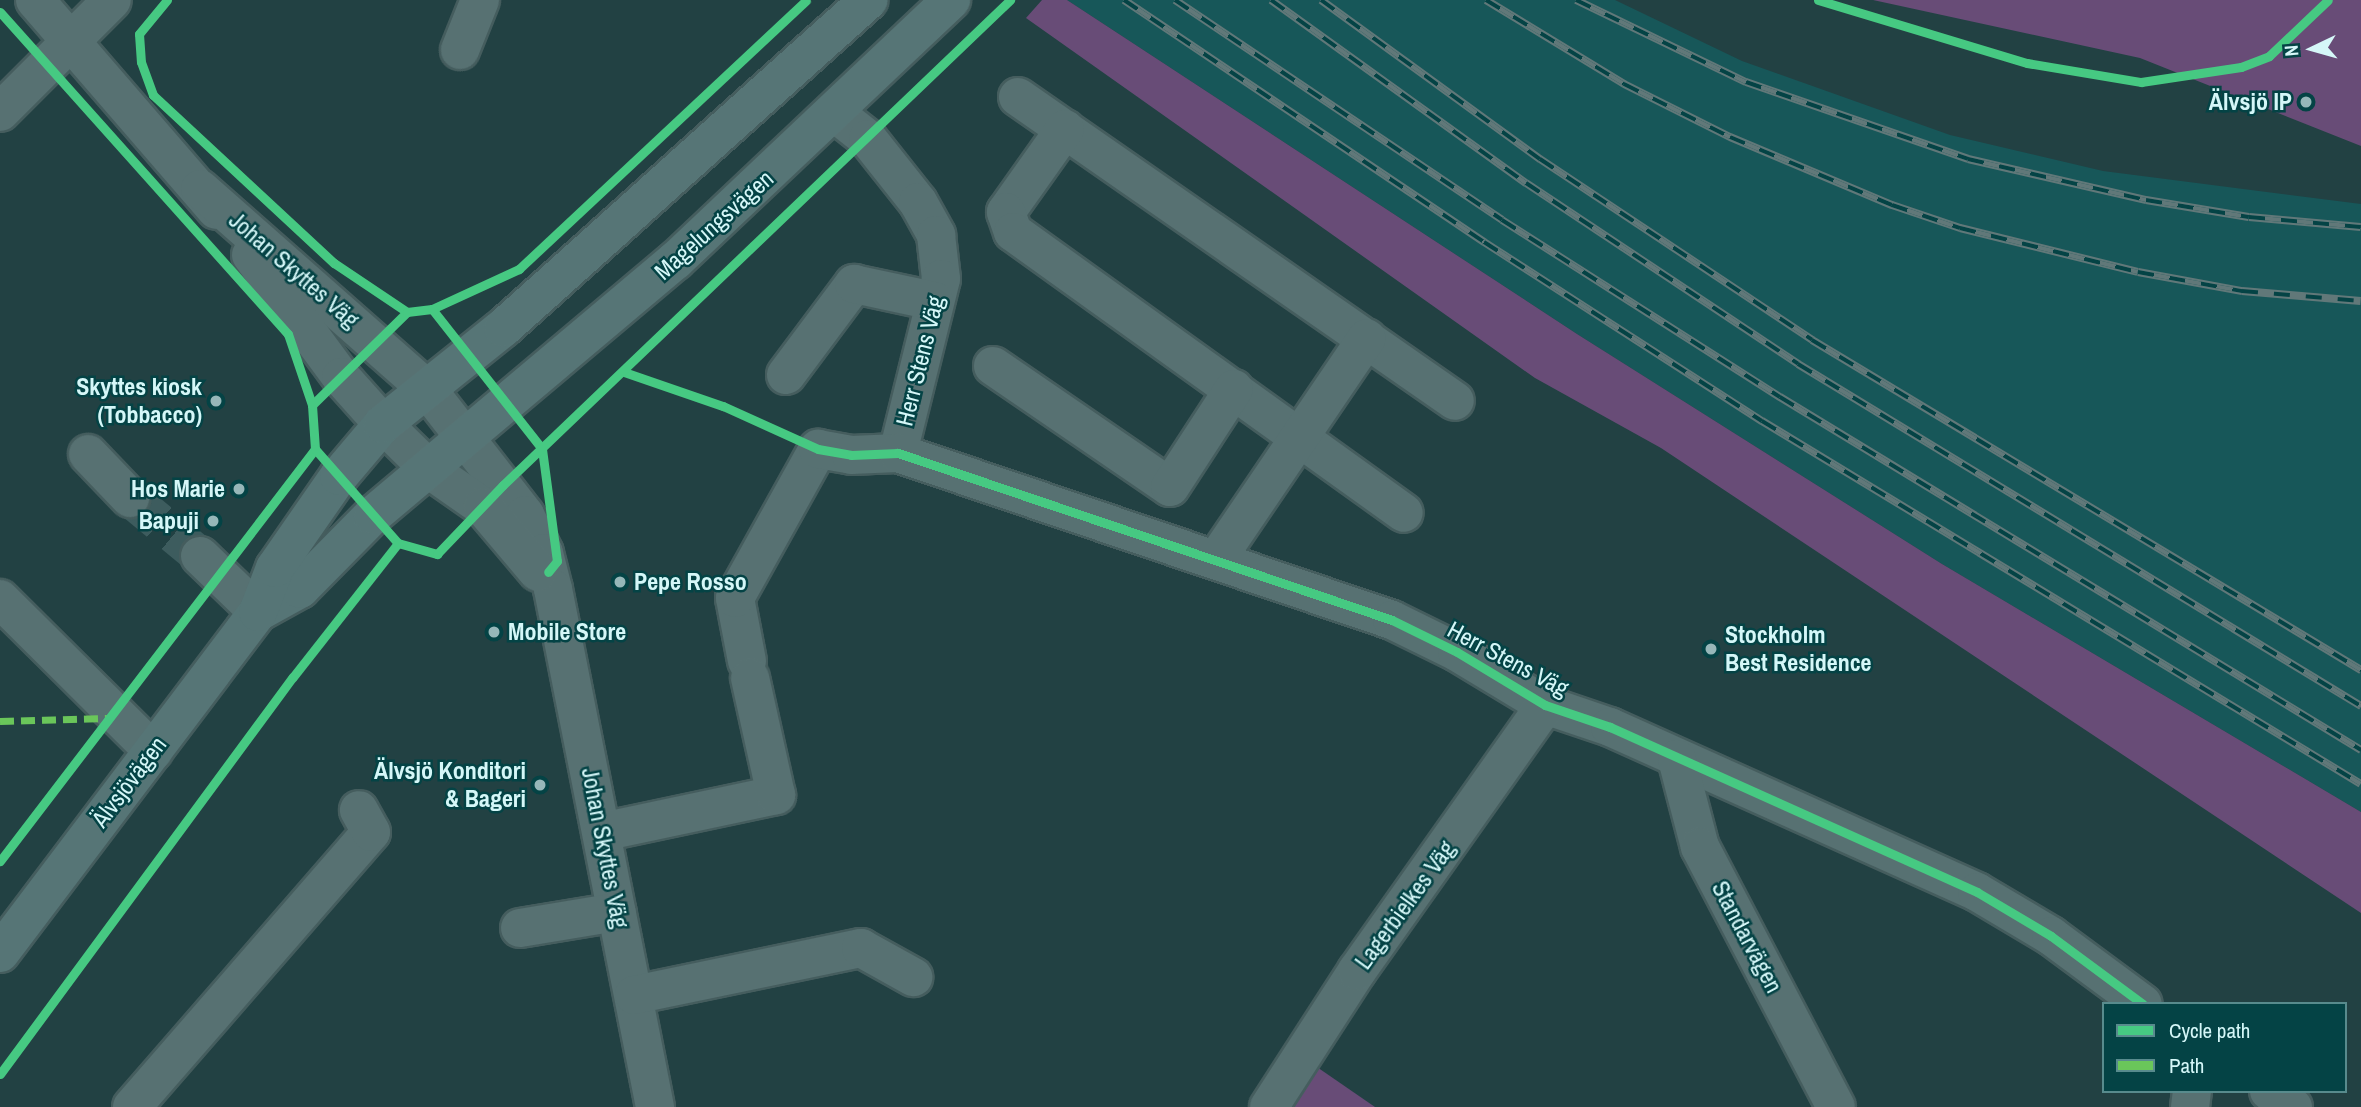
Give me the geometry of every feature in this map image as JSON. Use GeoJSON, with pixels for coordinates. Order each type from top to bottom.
{"type":"FeatureCollection","features":[{"type":"Feature","properties":{"kind":"main road"},"geometry":{"type":"LineString","coordinates":[[383,424],[503,328],[868,0]]}},
{"type":"Feature","properties":{"kind":"main road","name":"Magelungsvägen"},"geometry":{"type":"LineString","coordinates":[[465,438],[656,278],[835,113],[951,0]]}},
{"type":"Feature","properties":{"kind":"main road","name":"Älvsjövägen"},"geometry":{"type":"LineString","coordinates":[[0,953],[258,612],[275,568],[339,476],[383,424]]}},
{"type":"Feature","properties":{"kind":"main road","name":"Älvsjövägen"},"geometry":{"type":"LineString","coordinates":[[258,612],[300,589],[373,515],[465,438]]}},
{"type":"Feature","properties":{"kind":"street","name":"Johan Skyttes Väg"},"geometry":{"type":"LineString","coordinates":[[35,0],[72,38],[200,189],[341,377],[383,424],[430,470],[483,507],[553,589]]}},
{"type":"Feature","properties":{"kind":"street"},"geometry":{"type":"LineString","coordinates":[[0,112],[51,65],[72,38],[112,0]]}},
{"type":"Feature","properties":{"kind":"street"},"geometry":{"type":"LineString","coordinates":[[460,50],[480,0]]}},
{"type":"Feature","properties":{"kind":"street"},"geometry":{"type":"LineString","coordinates":[[1018,97],[1455,401]]}},
{"type":"Feature","properties":{"kind":"street","name":"Herr Stens Väg"},"geometry":{"type":"LineString","coordinates":[[835,113],[868,139],[918,202],[936,235],[941,279],[898,453],[1392,620],[1545,705],[1610,727],[1977,892],[2051,936],[2140,1002]]}},
{"type":"Feature","properties":{"kind":"street"},"geometry":{"type":"LineString","coordinates":[[1065,129],[1006,212],[1013,232],[1404,513]]}},
{"type":"Feature","properties":{"kind":"street","name":"Johan Skyttes Väg"},"geometry":{"type":"LineString","coordinates":[[200,189],[427,390],[525,515],[544,553],[655,1107]]}},
{"type":"Feature","properties":{"kind":"street"},"geometry":{"type":"LineString","coordinates":[[786,375],[854,284],[934,300]]}},
{"type":"Feature","properties":{"kind":"street"},"geometry":{"type":"LineString","coordinates":[[1216,560],[1367,338]]}},
{"type":"Feature","properties":{"kind":"street"},"geometry":{"type":"LineString","coordinates":[[993,366],[1170,487],[1234,389]]}},
{"type":"Feature","properties":{"kind":"street"},"geometry":{"type":"LineString","coordinates":[[602,832],[776,795],[735,598],[818,449],[851,455],[898,453]]}},
{"type":"Feature","properties":{"kind":"street"},"geometry":{"type":"LineString","coordinates":[[88,454],[130,498]]}},
{"type":"Feature","properties":{"kind":"street"},"geometry":{"type":"LineString","coordinates":[[200,556],[258,612]]}},
{"type":"Feature","properties":{"kind":"street"},"geometry":{"type":"LineString","coordinates":[[9,608],[153,751]]}},
{"type":"Feature","properties":{"kind":"street","name":"Lagerbielkes Väg"},"geometry":{"type":"LineString","coordinates":[[1269,1107],[1357,971],[1545,705]]}},
{"type":"Feature","properties":{"kind":"street","name":"Standarvägen"},"geometry":{"type":"LineString","coordinates":[[1677,759],[1700,848],[1836,1107]]}},
{"type":"Feature","properties":{"kind":"street"},"geometry":{"type":"LineString","coordinates":[[132,1107],[371,832],[359,810]]}},
{"type":"Feature","properties":{"kind":"street"},"geometry":{"type":"LineString","coordinates":[[520,928],[617,912]]}},
{"type":"Feature","properties":{"kind":"street"},"geometry":{"type":"LineString","coordinates":[[634,995],[861,948],[913,977]]}},
{"type":"Feature","properties":{"kind":"street"},"geometry":{"type":"LineString","coordinates":[[2272,1093],[2293,1107]]}},
{"type":"Feature","properties":{"kind":"shaded area"},"geometry":{"type":"Polygon","coordinates":[[[1042,0],[1067,0],[1577,334],[1942,564],[2361,812],[2361,913],[1661,448],[1535,378],[1026,18],[1042,0]]]}},
{"type":"Feature","properties":{"kind":"shaded area"},"geometry":{"type":"Polygon","coordinates":[[[1067,0],[1615,0],[1742,61],[1950,135],[2103,171],[2361,204],[2361,812],[1942,564],[1577,334],[1067,0]]]}},
{"type":"Feature","properties":{"kind":"shaded area","name":"Älvsjö IP"},"geometry":{"type":"Polygon","coordinates":[[[1873,0],[2361,0],[2361,146],[2140,58],[1873,0]]]}},
{"type":"Feature","properties":{"kind":"shaded area"},"geometry":{"type":"Polygon","coordinates":[[[1314,1065],[1375,1107],[1289,1107],[1314,1065]]]}},
{"type":"Feature","properties":{"kind":"tunnel"},"geometry":{"type":"LineString","coordinates":[[130,498],[200,556]]}},
{"type":"Feature","properties":{"kind":"railway"},"geometry":{"type":"LineString","coordinates":[[1124,0],[1484,242],[1762,421],[2361,784]]}},
{"type":"Feature","properties":{"kind":"railway"},"geometry":{"type":"LineString","coordinates":[[1175,0],[1502,220],[1780,397],[2361,750]]}},
{"type":"Feature","properties":{"kind":"railway"},"geometry":{"type":"LineString","coordinates":[[1271,0],[1526,183],[1798,364],[2361,706]]}},
{"type":"Feature","properties":{"kind":"railway"},"geometry":{"type":"LineString","coordinates":[[1321,0],[1540,159],[1812,340],[2361,670]]}},
{"type":"Feature","properties":{"kind":"railway"},"geometry":{"type":"LineString","coordinates":[[1486,0],[1624,84],[1730,137],[1892,205],[1960,228],[2138,272],[2242,291],[2361,301]]}},
{"type":"Feature","properties":{"kind":"railway"},"geometry":{"type":"LineString","coordinates":[[1576,0],[1746,82],[1968,159],[2146,200],[2249,217],[2361,227]]}},
{"type":"Feature","properties":{"kind":"marked path"},"geometry":{"type":"LineString","coordinates":[[0,721],[107,718]]}},
{"type":"Feature","properties":{"kind":"cycle path"},"geometry":{"type":"LineString","coordinates":[[167,0],[139,34],[141,62],[153,95],[334,263],[407,312]]}},
{"type":"Feature","properties":{"kind":"cycle path"},"geometry":{"type":"LineString","coordinates":[[432,309],[519,269],[806,0]]}},
{"type":"Feature","properties":{"kind":"cycle path"},"geometry":{"type":"LineString","coordinates":[[315,449],[398,543],[437,554],[503,485],[1010,0]]}},
{"type":"Feature","properties":{"kind":"cycle path"},"geometry":{"type":"LineString","coordinates":[[1818,0],[2027,63],[2141,82],[2241,67],[2269,56],[2328,0]]}},
{"type":"Feature","properties":{"kind":"cycle path"},"geometry":{"type":"LineString","coordinates":[[0,12],[288,334],[312,405],[315,449],[0,861]]}},
{"type":"Feature","properties":{"kind":"cycle path"},"geometry":{"type":"LineString","coordinates":[[312,405],[407,312],[432,309],[542,449],[557,561],[548,572]]}},
{"type":"Feature","properties":{"kind":"cycle path"},"geometry":{"type":"LineString","coordinates":[[624,372],[723,406],[818,449],[851,455],[898,453],[1392,620],[1457,652],[1545,705],[1610,727],[1977,892],[2051,936],[2140,1002]]}},
{"type":"Feature","properties":{"kind":"cycle path"},"geometry":{"type":"LineString","coordinates":[[0,1074],[293,677],[398,543]]}},
{"type":"Feature","properties":{"kind":"place","name":"Älvsjö IP"},"geometry":{"type":"Point","coordinates":[2306,102]}},
{"type":"Feature","properties":{"kind":"place","name":"Skyttes kiosk (Tobbacco)"},"geometry":{"type":"Point","coordinates":[216,401]}},
{"type":"Feature","properties":{"kind":"place","name":"Hos Marie"},"geometry":{"type":"Point","coordinates":[239,489]}},
{"type":"Feature","properties":{"kind":"place","name":"Bapuji"},"geometry":{"type":"Point","coordinates":[213,521]}},
{"type":"Feature","properties":{"kind":"place","name":"Pepe Rosso"},"geometry":{"type":"Point","coordinates":[620,582]}},
{"type":"Feature","properties":{"kind":"place","name":"Mobile Store"},"geometry":{"type":"Point","coordinates":[494,632]}},
{"type":"Feature","properties":{"kind":"place","name":"Stockholm Best Residence"},"geometry":{"type":"Point","coordinates":[1711,649]}},
{"type":"Feature","properties":{"kind":"place","name":"Älvsjö Konditori & Bageri"},"geometry":{"type":"Point","coordinates":[540,785]}}]}
